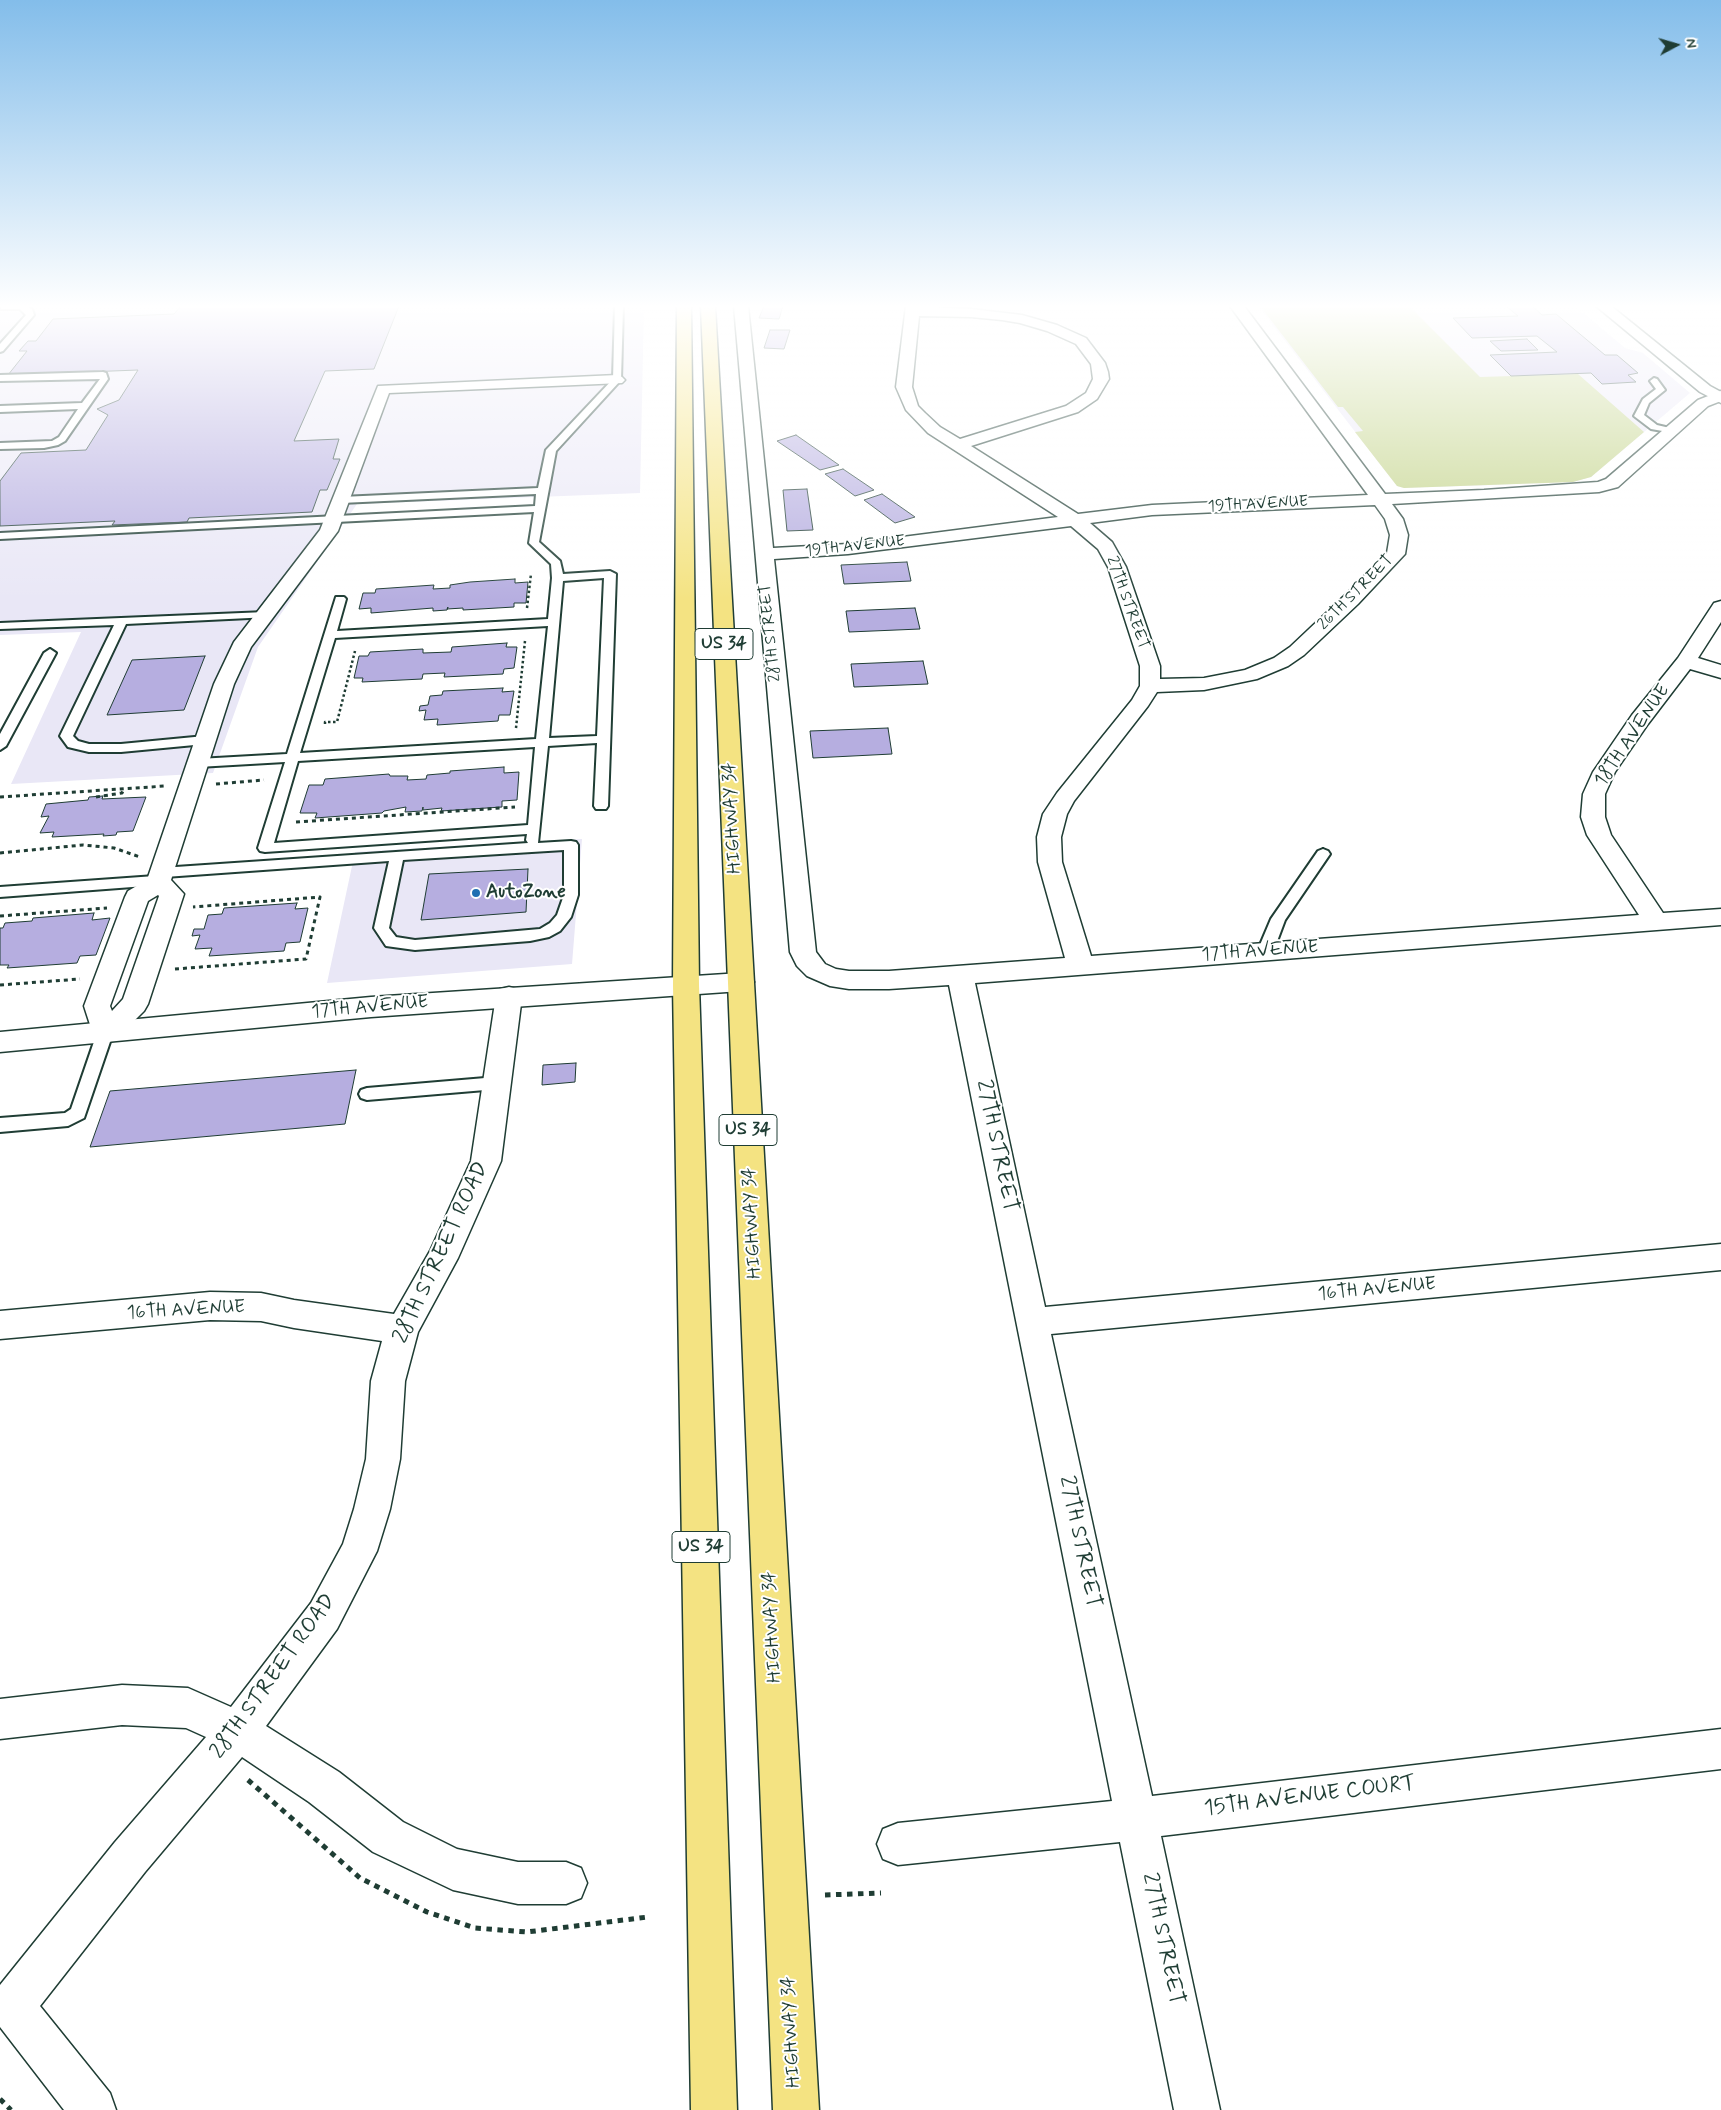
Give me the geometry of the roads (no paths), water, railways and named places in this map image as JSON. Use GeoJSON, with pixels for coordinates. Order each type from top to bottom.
{"type":"FeatureCollection","features":[{"type":"Feature","properties":{"kind":"highway","name":"US 34"},"geometry":{"type":"LineString","coordinates":[[685,404],[686,985],[714,2110]]}},
{"type":"Feature","properties":{"kind":"highway","name":"HIGHWAY 34"},"geometry":{"type":"LineString","coordinates":[[713,404],[796,2110]]}},
{"type":"Feature","properties":{"kind":"street"},"geometry":{"type":"LineString","coordinates":[[159,879],[162,885],[172,894],[135,1004],[104,1033],[96,1008],[137,897],[159,879],[224,684],[241,646],[329,531],[377,404]]}},
{"type":"Feature","properties":{"kind":"street","name":"28TH STREET"},"geometry":{"type":"LineString","coordinates":[[750,404],[802,942],[806,960]]}},
{"type":"Feature","properties":{"kind":"street","name":"27TH STREET"},"geometry":{"type":"LineString","coordinates":[[910,404],[934,430],[1074,520],[1102,542],[1117,567],[1150,666],[1150,686]]}},
{"type":"Feature","properties":{"kind":"street"},"geometry":{"type":"LineString","coordinates":[[959,445],[1032,423],[1080,404]]}},
{"type":"Feature","properties":{"kind":"street","name":"26TH STREET"},"geometry":{"type":"LineString","coordinates":[[1150,686],[1204,684],[1250,675],[1281,662],[1297,651],[1396,554],[1399,528],[1394,519],[1309,404]]}},
{"type":"Feature","properties":{"kind":"street","name":"19TH AVENUE"},"geometry":{"type":"LineString","coordinates":[[764,554],[848,549],[1170,509],[1570,491],[1599,487],[1612,483],[1701,404]]}},
{"type":"Feature","properties":{"kind":"street","name":"18TH AVENUE"},"geometry":{"type":"LineString","coordinates":[[1656,922],[1599,835],[1593,817],[1594,794],[1604,772],[1640,720],[1686,661],[1721,607]]}},
{"type":"Feature","properties":{"kind":"street"},"geometry":{"type":"LineString","coordinates":[[1686,661],[1721,672]]}},
{"type":"Feature","properties":{"kind":"street"},"geometry":{"type":"LineString","coordinates":[[1081,966],[1050,862],[1049,837],[1055,814],[1065,798],[1141,702],[1150,686]]}},
{"type":"Feature","properties":{"kind":"street","name":"17TH AVENUE"},"geometry":{"type":"LineString","coordinates":[[806,960],[816,970],[830,977],[849,980],[883,980],[1721,917]]}},
{"type":"Feature","properties":{"kind":"street","name":"27TH STREET"},"geometry":{"type":"LineString","coordinates":[[960,975],[1197,2110]]}},
{"type":"Feature","properties":{"kind":"street","name":"17TH AVENUE"},"geometry":{"type":"LineString","coordinates":[[0,1042],[509,996],[741,982]]}},
{"type":"Feature","properties":{"kind":"street","name":"28TH STREET ROAD"},"geometry":{"type":"LineString","coordinates":[[93,2110],[6,2011],[130,1857],[238,1731],[324,1616],[359,1551],[372,1509],[383,1459],[388,1381],[402,1330],[442,1258],[486,1161],[509,996]]}},
{"type":"Feature","properties":{"kind":"street","name":"16TH AVENUE"},"geometry":{"type":"LineString","coordinates":[[1033,1322],[1721,1257]]}},
{"type":"Feature","properties":{"kind":"street","name":"16TH AVENUE"},"geometry":{"type":"LineString","coordinates":[[0,1325],[210,1306],[261,1308],[402,1330]]}},
{"type":"Feature","properties":{"kind":"street"},"geometry":{"type":"LineString","coordinates":[[0,1719],[122,1705],[188,1708],[238,1731],[324,1787],[388,1837],[453,1869],[518,1883],[566,1883]]}},
{"type":"Feature","properties":{"kind":"street","name":"15TH AVENUE COURT"},"geometry":{"type":"LineString","coordinates":[[898,1844],[1080,1826],[1136,1817],[1721,1750]]}},
{"type":"Feature","properties":{"kind":"lane"},"geometry":{"type":"LineString","coordinates":[[533,848],[558,578],[556,562],[534,543],[550,450],[594,404]]}},
{"type":"Feature","properties":{"kind":"lane"},"geometry":{"type":"LineString","coordinates":[[1644,404],[1639,416],[1654,427],[1671,432]]}},
{"type":"Feature","properties":{"kind":"lane"},"geometry":{"type":"LineString","coordinates":[[0,409],[85,406]]}},
{"type":"Feature","properties":{"kind":"lane"},"geometry":{"type":"LineString","coordinates":[[0,446],[55,443],[62,439],[85,406]]}},
{"type":"Feature","properties":{"kind":"lane"},"geometry":{"type":"LineString","coordinates":[[342,500],[542,491]]}},
{"type":"Feature","properties":{"kind":"lane"},"geometry":{"type":"LineString","coordinates":[[0,536],[541,509]]}},
{"type":"Feature","properties":{"kind":"lane"},"geometry":{"type":"LineString","coordinates":[[558,578],[610,574],[601,806]]}},
{"type":"Feature","properties":{"kind":"lane"},"geometry":{"type":"LineString","coordinates":[[340,599],[265,848],[534,829]]}},
{"type":"Feature","properties":{"kind":"lane"},"geometry":{"type":"LineString","coordinates":[[1,628],[266,615]]}},
{"type":"Feature","properties":{"kind":"lane"},"geometry":{"type":"LineString","coordinates":[[122,621],[66,736],[73,744],[89,748],[121,748],[205,740]]}},
{"type":"Feature","properties":{"kind":"lane"},"geometry":{"type":"LineString","coordinates":[[330,635],[553,622]]}},
{"type":"Feature","properties":{"kind":"lane"},"geometry":{"type":"LineString","coordinates":[[0,746],[5,728],[50,653]]}},
{"type":"Feature","properties":{"kind":"lane"},"geometry":{"type":"LineString","coordinates":[[198,763],[604,739]]}},
{"type":"Feature","properties":{"kind":"lane"},"geometry":{"type":"LineString","coordinates":[[0,892],[397,856],[571,845],[571,895],[564,917],[555,927],[544,933],[530,936],[415,945],[391,942],[381,928],[397,856]]}},
{"type":"Feature","properties":{"kind":"lane"},"geometry":{"type":"LineString","coordinates":[[1265,952],[1278,918],[1323,854]]}},
{"type":"Feature","properties":{"kind":"lane"},"geometry":{"type":"LineString","coordinates":[[0,1125],[68,1120],[78,1113],[104,1033]]}},
{"type":"Feature","properties":{"kind":"lane"},"geometry":{"type":"LineString","coordinates":[[367,1094],[497,1084]]}},
{"type":"Feature","properties":{"kind":"place","name":"AutoZone"},"geometry":{"type":"Point","coordinates":[476,893]}}]}
